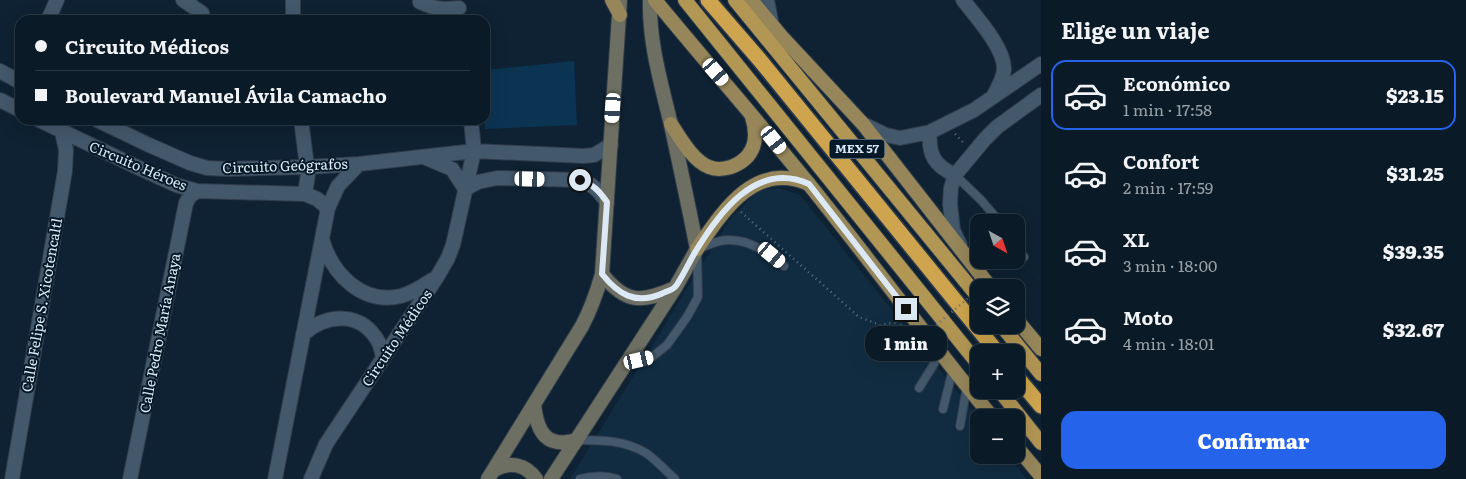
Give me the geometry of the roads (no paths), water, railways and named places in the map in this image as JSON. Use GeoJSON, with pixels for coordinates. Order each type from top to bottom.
{"type":"FeatureCollection","features":[{"type":"Feature","properties":{"kind":"highway","name":"MEX 57"},"geometry":{"type":"LineString","coordinates":[[685,0],[970,353]]}},
{"type":"Feature","properties":{"kind":"highway"},"geometry":{"type":"LineString","coordinates":[[708,0],[759,59],[991,344]]}},
{"type":"Feature","properties":{"kind":"highway","name":"MEX 57"},"geometry":{"type":"LineString","coordinates":[[734,0],[970,287]]}},
{"type":"Feature","properties":{"kind":"highway"},"geometry":{"type":"LineString","coordinates":[[1008,334],[1041,374]]}},
{"type":"Feature","properties":{"kind":"highway"},"geometry":{"type":"LineString","coordinates":[[1025,387],[1041,406]]}},
{"type":"Feature","properties":{"kind":"highway"},"geometry":{"type":"LineString","coordinates":[[1006,399],[1041,443]]}},
{"type":"Feature","properties":{"kind":"main road"},"geometry":{"type":"LineString","coordinates":[[612,0],[620,15]]}},
{"type":"Feature","properties":{"kind":"main road"},"geometry":{"type":"LineString","coordinates":[[491,474],[582,326],[593,302],[602,274],[620,0]]}},
{"type":"Feature","properties":{"kind":"main road"},"geometry":{"type":"LineString","coordinates":[[650,0],[650,19],[656,66],[671,124],[697,249]]}},
{"type":"Feature","properties":{"kind":"main road"},"geometry":{"type":"LineString","coordinates":[[655,0],[750,111],[809,184],[985,409]]}},
{"type":"Feature","properties":{"kind":"main road"},"geometry":{"type":"LineString","coordinates":[[751,0],[772,26],[863,124],[966,257],[986,279]]}},
{"type":"Feature","properties":{"kind":"main road"},"geometry":{"type":"LineString","coordinates":[[671,124],[688,149],[698,159],[709,168],[723,170],[738,164],[749,155],[755,145],[756,129],[750,111]]}},
{"type":"Feature","properties":{"kind":"main road"},"geometry":{"type":"LineString","coordinates":[[551,479],[675,288],[697,249],[722,213],[751,187],[771,180],[794,179],[809,184]]}},
{"type":"Feature","properties":{"kind":"main road"},"geometry":{"type":"LineString","coordinates":[[602,274],[621,293],[629,297],[648,298],[675,288]]}},
{"type":"Feature","properties":{"kind":"main road"},"geometry":{"type":"LineString","coordinates":[[1025,330],[1041,349]]}},
{"type":"Feature","properties":{"kind":"main road"},"geometry":{"type":"LineString","coordinates":[[534,404],[538,428],[548,439],[564,443],[577,440]]}},
{"type":"Feature","properties":{"kind":"main road"},"geometry":{"type":"LineString","coordinates":[[1025,457],[1041,476]]}},
{"type":"Feature","properties":{"kind":"main road"},"geometry":{"type":"LineString","coordinates":[[491,474],[505,465],[518,465],[530,472],[536,479]]}},
{"type":"Feature","properties":{"kind":"street"},"geometry":{"type":"LineString","coordinates":[[50,15],[57,0]]}},
{"type":"Feature","properties":{"kind":"street"},"geometry":{"type":"LineString","coordinates":[[182,0],[202,13]]}},
{"type":"Feature","properties":{"kind":"street"},"geometry":{"type":"LineString","coordinates":[[293,0],[293,15]]}},
{"type":"Feature","properties":{"kind":"street"},"geometry":{"type":"LineString","coordinates":[[420,0],[420,2],[434,8],[459,9]]}},
{"type":"Feature","properties":{"kind":"street"},"geometry":{"type":"LineString","coordinates":[[767,0],[772,26]]}},
{"type":"Feature","properties":{"kind":"street"},"geometry":{"type":"LineString","coordinates":[[963,0],[1000,54],[1004,69],[1001,82],[993,96]]}},
{"type":"Feature","properties":{"kind":"street"},"geometry":{"type":"LineString","coordinates":[[863,124],[886,136],[900,138],[930,132],[948,125],[974,110],[1041,64]]}},
{"type":"Feature","properties":{"kind":"street"},"geometry":{"type":"LineString","coordinates":[[0,71],[15,78]]}},
{"type":"Feature","properties":{"kind":"street"},"geometry":{"type":"LineString","coordinates":[[966,257],[954,230],[950,204],[951,188],[955,175],[997,127],[1041,96]]}},
{"type":"Feature","properties":{"kind":"street"},"geometry":{"type":"LineString","coordinates":[[0,100],[15,108]]}},
{"type":"Feature","properties":{"kind":"street","name":"Circuito Héroes"},"geometry":{"type":"LineString","coordinates":[[49,125],[176,185],[197,191],[305,194],[317,199],[328,208]]}},
{"type":"Feature","properties":{"kind":"street","name":"Circuito Geógrafos"},"geometry":{"type":"LineString","coordinates":[[107,125],[149,146],[190,163],[208,168],[228,169],[359,164],[474,151],[584,156],[594,155],[611,145]]}},
{"type":"Feature","properties":{"kind":"street"},"geometry":{"type":"LineString","coordinates":[[302,125],[308,181],[305,194]]}},
{"type":"Feature","properties":{"kind":"street","name":"Circuito Médicos"},"geometry":{"type":"LineString","coordinates":[[311,479],[326,444],[448,258],[453,245],[474,151],[471,125]]}},
{"type":"Feature","properties":{"kind":"street","name":"Calle Felipe S. Xicotencaltl"},"geometry":{"type":"LineString","coordinates":[[12,479],[65,171],[66,150],[62,132]]}},
{"type":"Feature","properties":{"kind":"street"},"geometry":{"type":"LineString","coordinates":[[930,132],[929,145],[935,160],[955,175]]}},
{"type":"Feature","properties":{"kind":"street"},"geometry":{"type":"LineString","coordinates":[[423,156],[452,170],[465,189],[478,182],[497,178],[580,180],[590,183],[607,202]]}},
{"type":"Feature","properties":{"kind":"street"},"geometry":{"type":"LineString","coordinates":[[275,479],[328,208],[338,186],[359,164]]}},
{"type":"Feature","properties":{"kind":"street","name":"Calle Pedro María Anaya"},"geometry":{"type":"LineString","coordinates":[[130,479],[186,203],[190,196],[197,191]]}},
{"type":"Feature","properties":{"kind":"street"},"geometry":{"type":"LineString","coordinates":[[322,239],[327,254],[340,275],[347,283],[364,293],[384,297],[401,296],[419,289],[437,277]]}},
{"type":"Feature","properties":{"kind":"street"},"geometry":{"type":"LineString","coordinates":[[303,334],[325,321],[341,318],[356,320],[366,326],[373,335],[379,344],[383,358]]}},
{"type":"Feature","properties":{"kind":"lane"},"geometry":{"type":"LineString","coordinates":[[955,175],[993,214]]}},
{"type":"Feature","properties":{"kind":"lane"},"geometry":{"type":"LineString","coordinates":[[627,363],[652,357],[667,345],[687,317],[698,297],[697,249],[720,241],[738,241],[762,249],[784,266]]}},
{"type":"Feature","properties":{"kind":"lane"},"geometry":{"type":"LineString","coordinates":[[919,388],[939,352]]}},
{"type":"Feature","properties":{"kind":"lane"},"geometry":{"type":"LineString","coordinates":[[943,409],[953,369]]}},
{"type":"Feature","properties":{"kind":"lane"},"geometry":{"type":"LineString","coordinates":[[960,426],[967,386]]}},
{"type":"Feature","properties":{"kind":"lane"},"geometry":{"type":"LineString","coordinates":[[577,440],[614,441],[629,445],[647,454],[675,479]]}},
{"type":"Feature","properties":{"kind":"lane"},"geometry":{"type":"LineString","coordinates":[[580,479],[600,476],[617,479]]}}]}
